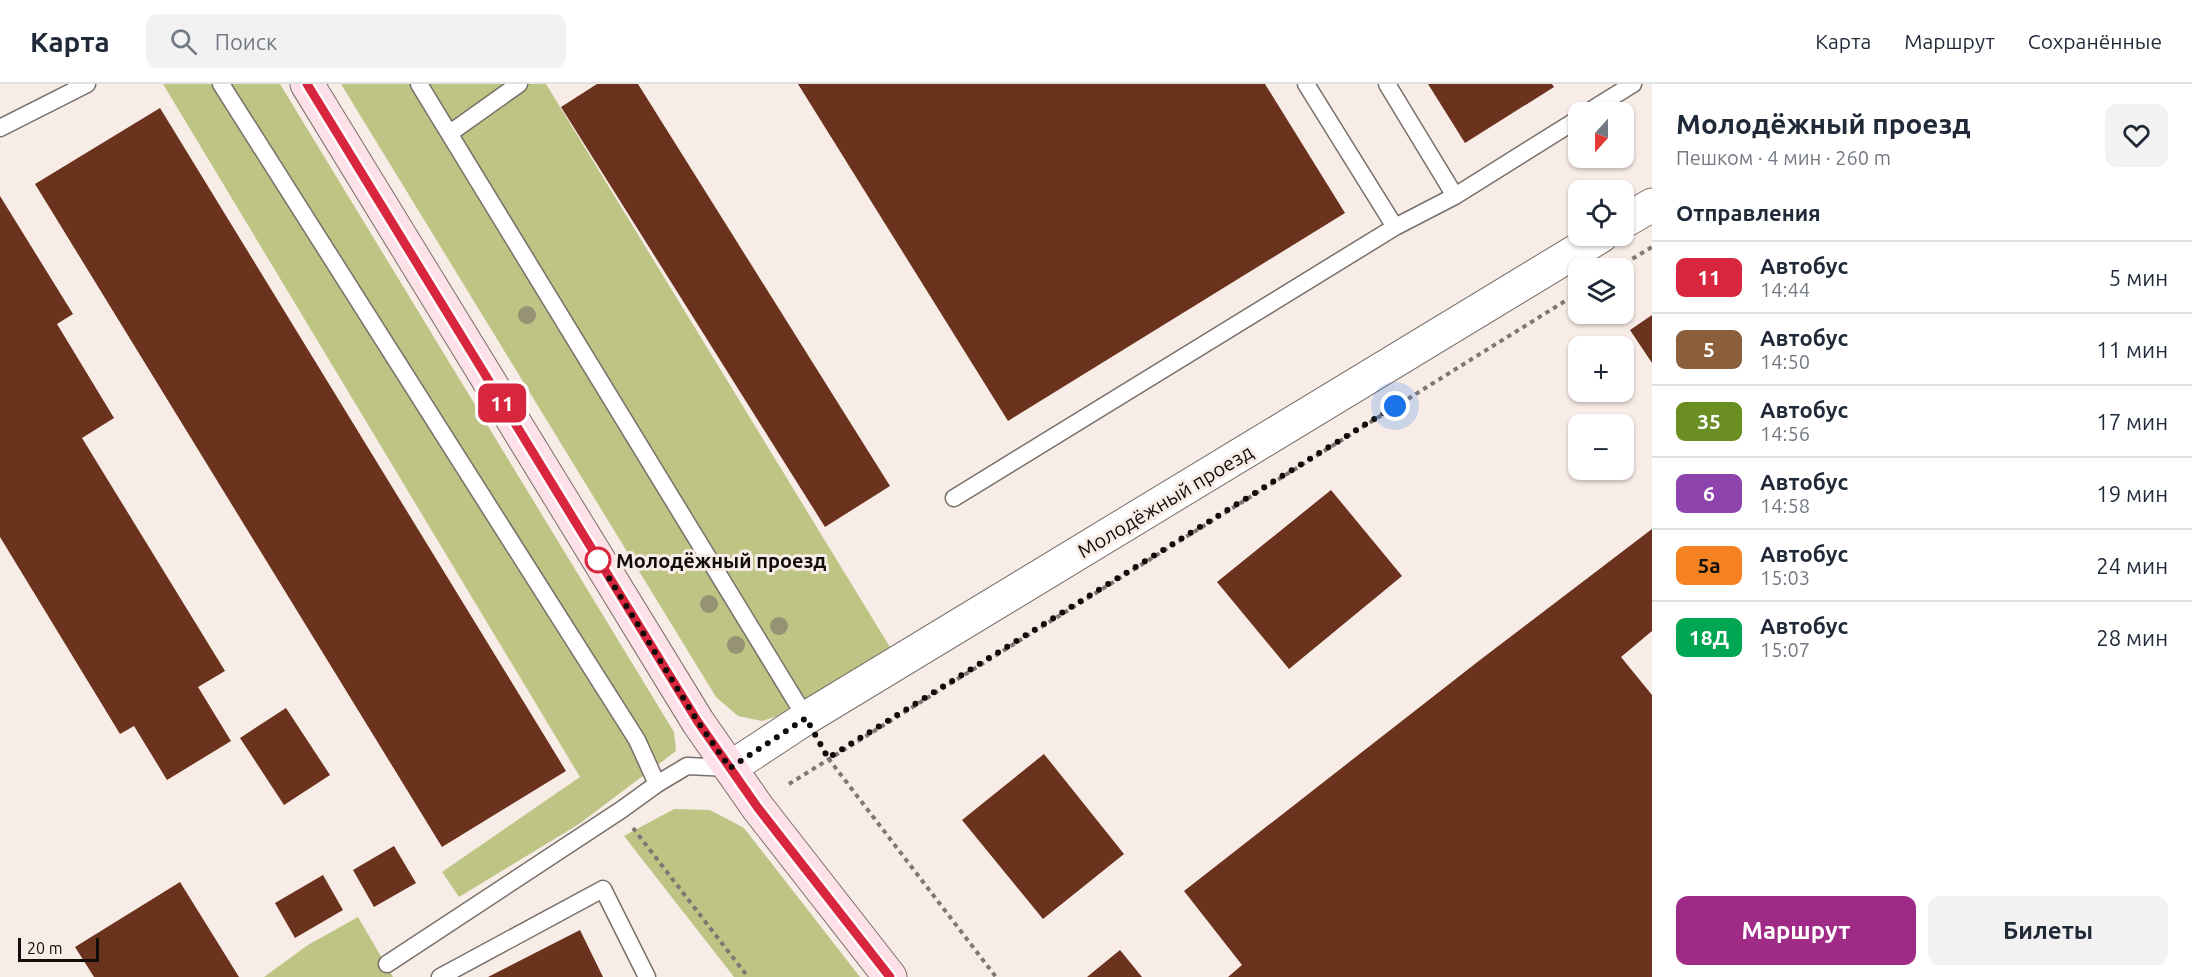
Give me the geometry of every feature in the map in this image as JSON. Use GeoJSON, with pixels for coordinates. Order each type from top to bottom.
{"type":"FeatureCollection","features":[{"type":"Feature","properties":{"kind":"main road"},"geometry":{"type":"LineString","coordinates":[[307,84],[698,722],[758,808],[890,977]]}},
{"type":"Feature","properties":{"kind":"street"},"geometry":{"type":"LineString","coordinates":[[1634,216],[1652,205]]}},
{"type":"Feature","properties":{"kind":"street","name":"Молодёжный проезд"},"geometry":{"type":"LineString","coordinates":[[730,768],[806,718],[1585,246]]}},
{"type":"Feature","properties":{"kind":"lane"},"geometry":{"type":"LineString","coordinates":[[0,128],[87,84]]}},
{"type":"Feature","properties":{"kind":"lane"},"geometry":{"type":"LineString","coordinates":[[221,84],[631,730],[657,784]]}},
{"type":"Feature","properties":{"kind":"lane"},"geometry":{"type":"LineString","coordinates":[[420,84],[806,718]]}},
{"type":"Feature","properties":{"kind":"lane"},"geometry":{"type":"LineString","coordinates":[[450,133],[519,84]]}},
{"type":"Feature","properties":{"kind":"lane"},"geometry":{"type":"LineString","coordinates":[[1306,84],[1395,227]]}},
{"type":"Feature","properties":{"kind":"lane"},"geometry":{"type":"LineString","coordinates":[[1388,84],[1455,196]]}},
{"type":"Feature","properties":{"kind":"lane"},"geometry":{"type":"LineString","coordinates":[[1604,102],[1633,84]]}},
{"type":"Feature","properties":{"kind":"lane"},"geometry":{"type":"LineString","coordinates":[[954,498],[1395,227],[1455,196],[1568,125]]}},
{"type":"Feature","properties":{"kind":"lane"},"geometry":{"type":"LineString","coordinates":[[387,964],[687,766],[730,768]]}},
{"type":"Feature","properties":{"kind":"lane"},"geometry":{"type":"LineString","coordinates":[[440,977],[603,889],[647,977]]}},
{"type":"Feature","properties":{"kind":"path"},"geometry":{"type":"LineString","coordinates":[[1634,258],[1652,247]]}},
{"type":"Feature","properties":{"kind":"path"},"geometry":{"type":"LineString","coordinates":[[789,784],[1568,299]]}},
{"type":"Feature","properties":{"kind":"path"},"geometry":{"type":"LineString","coordinates":[[806,718],[828,758],[996,977]]}},
{"type":"Feature","properties":{"kind":"path"},"geometry":{"type":"LineString","coordinates":[[621,810],[640,838],[748,977]]}},
{"type":"Feature","properties":{"kind":"green space"},"geometry":{"type":"Polygon","coordinates":[[[163,84],[280,84],[674,732],[676,751],[579,824],[459,897],[442,872],[580,777],[163,84]]]}},
{"type":"Feature","properties":{"kind":"green space"},"geometry":{"type":"Polygon","coordinates":[[[341,84],[546,84],[893,652],[784,714],[762,721],[738,716],[716,697],[341,84]]]}},
{"type":"Feature","properties":{"kind":"green space"},"geometry":{"type":"Polygon","coordinates":[[[674,809],[710,810],[744,828],[860,977],[734,977],[624,836],[674,809]]]}},
{"type":"Feature","properties":{"kind":"green space"},"geometry":{"type":"Polygon","coordinates":[[[358,917],[393,977],[264,977],[308,945],[358,917]]]}},
{"type":"Feature","properties":{"kind":"building"},"geometry":{"type":"Polygon","coordinates":[[[597,84],[638,84],[890,486],[825,527],[561,107],[597,84]]]}},
{"type":"Feature","properties":{"kind":"building"},"geometry":{"type":"Polygon","coordinates":[[[798,84],[1265,84],[1345,213],[1008,421],[798,84]]]}},
{"type":"Feature","properties":{"kind":"building"},"geometry":{"type":"Polygon","coordinates":[[[1428,84],[1552,84],[1554,87],[1465,143],[1428,84]]]}},
{"type":"Feature","properties":{"kind":"building"},"geometry":{"type":"Polygon","coordinates":[[[160,108],[566,771],[442,847],[35,184],[160,108]]]}},
{"type":"Feature","properties":{"kind":"building"},"geometry":{"type":"Polygon","coordinates":[[[0,196],[73,314],[57,324],[114,418],[82,438],[225,671],[198,687],[231,741],[167,780],[134,726],[120,734],[0,537],[0,196]]]}},
{"type":"Feature","properties":{"kind":"building"},"geometry":{"type":"Polygon","coordinates":[[[1652,315],[1652,363],[1634,336],[1630,330],[1652,315]]]}},
{"type":"Feature","properties":{"kind":"building"},"geometry":{"type":"Polygon","coordinates":[[[1331,490],[1402,576],[1289,669],[1217,582],[1331,490]]]}},
{"type":"Feature","properties":{"kind":"building"},"geometry":{"type":"Polygon","coordinates":[[[1652,529],[1652,631],[1621,657],[1652,695],[1652,977],[1228,977],[1242,965],[1184,891],[1652,529]]]}},
{"type":"Feature","properties":{"kind":"building"},"geometry":{"type":"Polygon","coordinates":[[[286,708],[330,775],[284,805],[240,738],[286,708]]]}},
{"type":"Feature","properties":{"kind":"building"},"geometry":{"type":"Polygon","coordinates":[[[1044,754],[1124,854],[1043,919],[962,820],[1044,754]]]}},
{"type":"Feature","properties":{"kind":"building"},"geometry":{"type":"Polygon","coordinates":[[[394,846],[416,883],[374,907],[353,870],[394,846]]]}},
{"type":"Feature","properties":{"kind":"building"},"geometry":{"type":"Polygon","coordinates":[[[323,875],[343,910],[295,938],[275,903],[323,875]]]}},
{"type":"Feature","properties":{"kind":"building"},"geometry":{"type":"Polygon","coordinates":[[[180,882],[239,977],[94,977],[75,947],[180,882]]]}},
{"type":"Feature","properties":{"kind":"building"},"geometry":{"type":"Polygon","coordinates":[[[580,930],[603,977],[488,977],[580,930]]]}},
{"type":"Feature","properties":{"kind":"building"},"geometry":{"type":"Polygon","coordinates":[[[1120,950],[1142,977],[1087,977],[1120,950]]]}},
{"type":"Feature","properties":{"kind":"bus line","name":"11"},"geometry":{"type":"LineString","coordinates":[[307,84],[698,722],[758,808],[890,977]]}},
{"type":"Feature","properties":{"kind":"place","name":"Молодёжный проезд"},"geometry":{"type":"Point","coordinates":[598,560]}},
{"type":"Feature","properties":{"kind":"route"},"geometry":{"type":"LineString","coordinates":[[598,560],[698,722],[730,768],[806,718],[828,758],[1395,406]]}}]}
